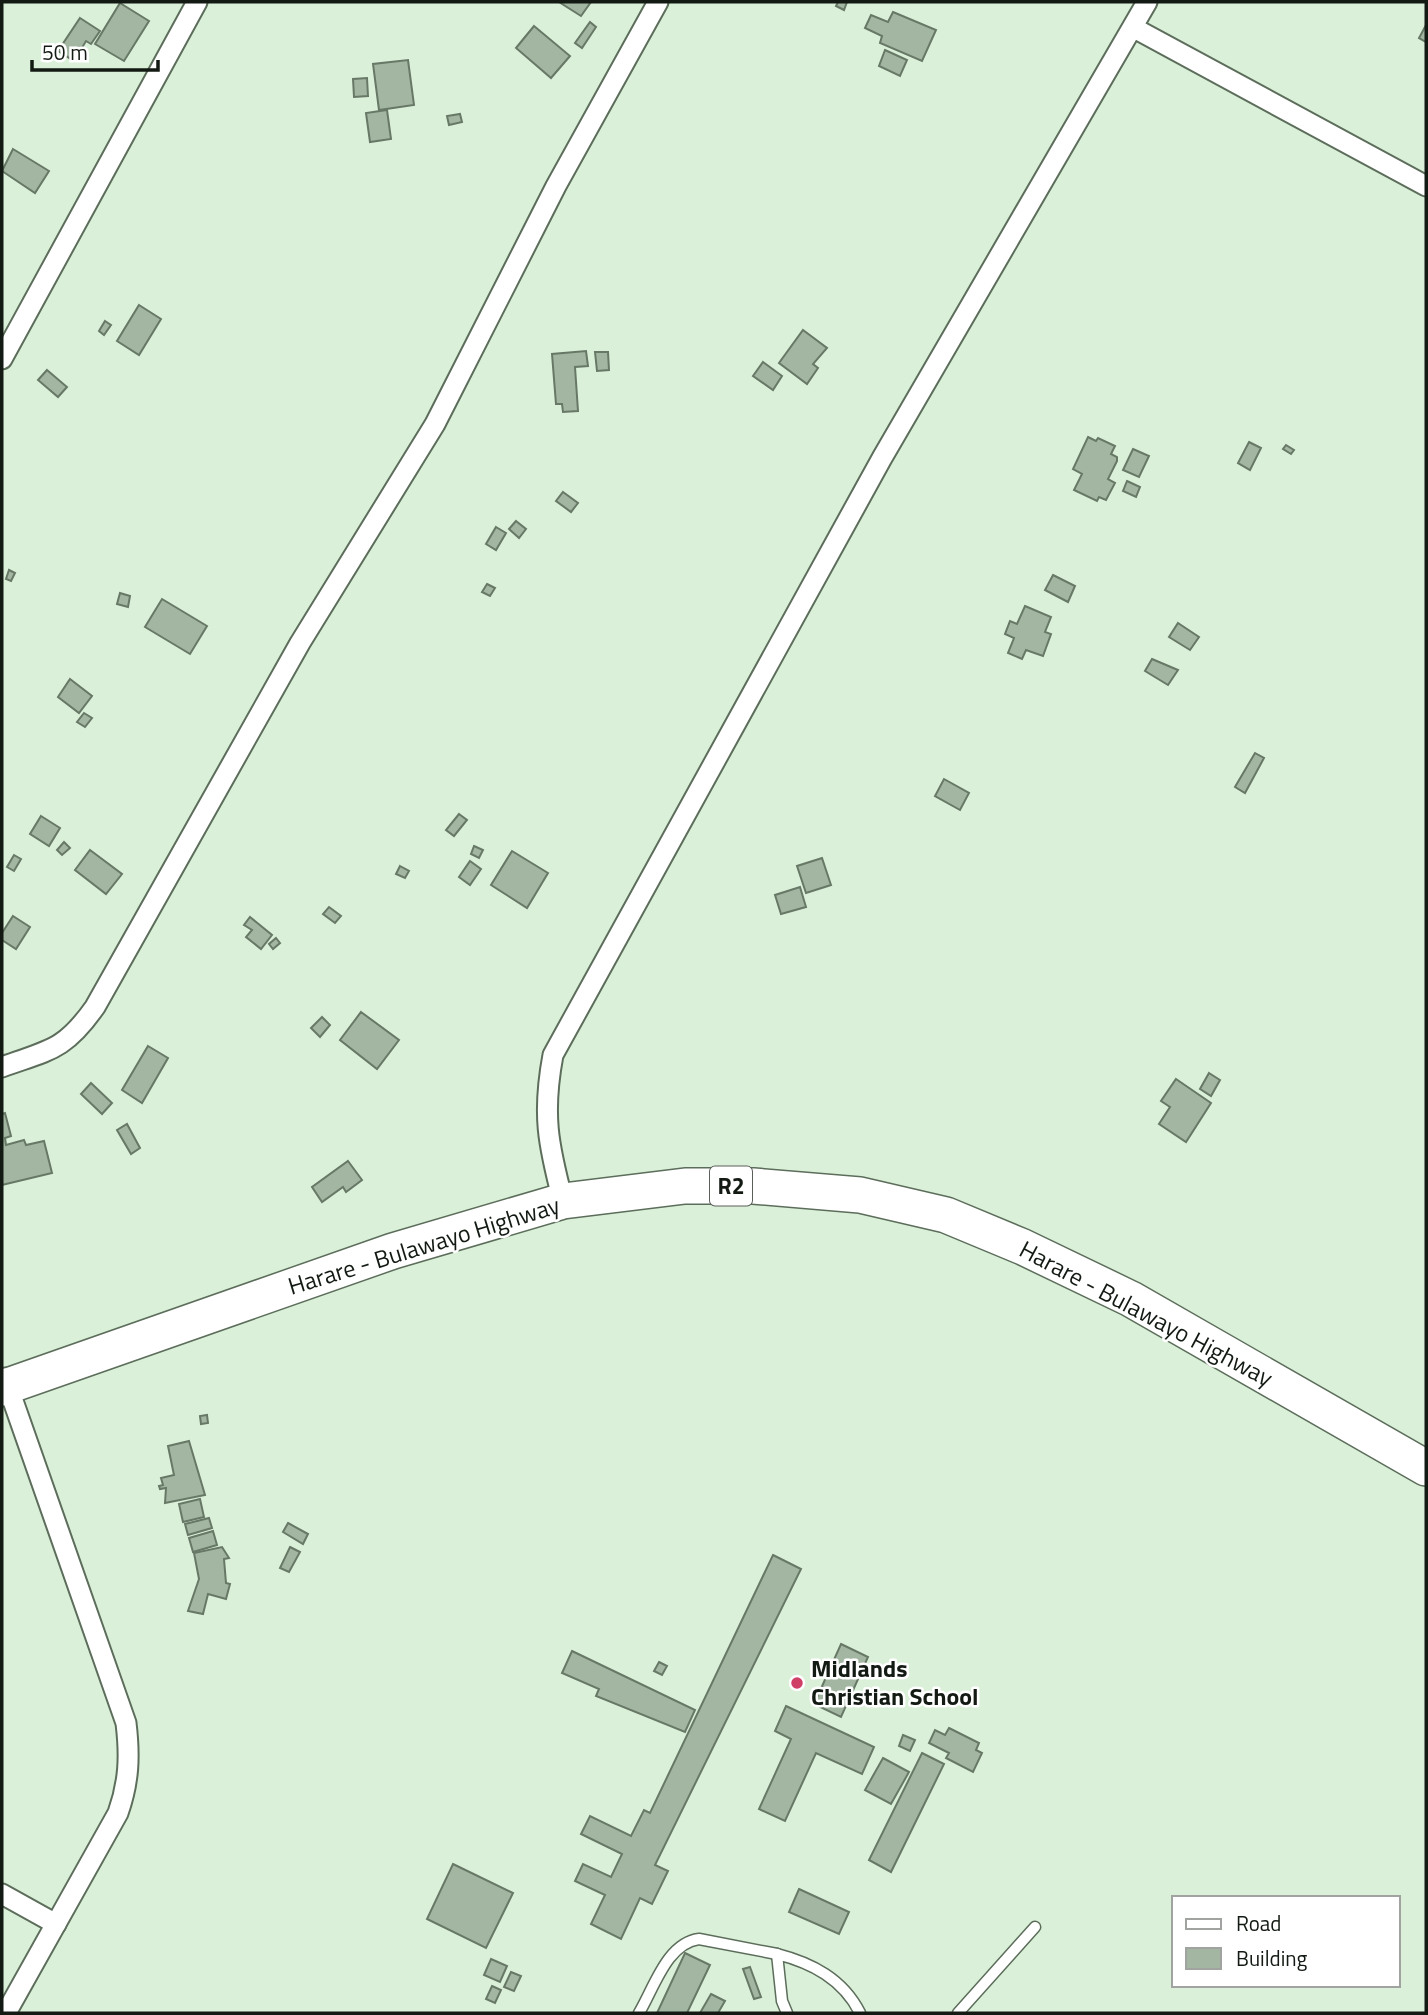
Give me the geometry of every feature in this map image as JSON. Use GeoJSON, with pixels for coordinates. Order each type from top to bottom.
{"type":"FeatureCollection","features":[{"type":"Feature","properties":{"kind":"highway","name":"Harare - Bulawayo Highway"},"geometry":{"type":"LineString","coordinates":[[4,1381],[393,1251],[563,1201],[685,1186],[753,1186],[860,1195],[946,1215],[1023,1247],[1130,1299],[1426,1468]]}},
{"type":"Feature","properties":{"kind":"street"},"geometry":{"type":"LineString","coordinates":[[2,359],[197,2]]}},
{"type":"Feature","properties":{"kind":"street"},"geometry":{"type":"LineString","coordinates":[[2,1067],[61,1045],[78,1031],[95,1007],[300,643],[435,424],[556,186],[658,2]]}},
{"type":"Feature","properties":{"kind":"street"},"geometry":{"type":"LineString","coordinates":[[563,1201],[547,1140],[545,1095],[553,1055],[882,458],[1147,2]]}},
{"type":"Feature","properties":{"kind":"street"},"geometry":{"type":"LineString","coordinates":[[1134,28],[1426,186]]}},
{"type":"Feature","properties":{"kind":"street"},"geometry":{"type":"LineString","coordinates":[[4,1381],[126,1723],[130,1760],[127,1788],[118,1813],[6,2013]]}},
{"type":"Feature","properties":{"kind":"street"},"geometry":{"type":"LineString","coordinates":[[2,1894],[55,1924]]}},
{"type":"Feature","properties":{"kind":"lane"},"geometry":{"type":"LineString","coordinates":[[958,2013],[1035,1927]]}},
{"type":"Feature","properties":{"kind":"lane"},"geometry":{"type":"LineString","coordinates":[[639,2013],[676,1948],[686,1940],[699,1939],[805,1961],[838,1983],[860,2013]]}},
{"type":"Feature","properties":{"kind":"lane"},"geometry":{"type":"LineString","coordinates":[[777,1954],[782,2001],[787,2013]]}},
{"type":"Feature","properties":{"kind":"building"},"geometry":{"type":"Polygon","coordinates":[[[559,2],[591,2],[581,16],[559,2]]]}},
{"type":"Feature","properties":{"kind":"building"},"geometry":{"type":"Polygon","coordinates":[[[838,2],[847,2],[844,10],[836,6],[838,2]]]}},
{"type":"Feature","properties":{"kind":"building"},"geometry":{"type":"Polygon","coordinates":[[[120,3],[149,21],[124,61],[95,44],[120,3]]]}},
{"type":"Feature","properties":{"kind":"building"},"geometry":{"type":"Polygon","coordinates":[[[893,12],[936,30],[922,61],[880,43],[882,36],[865,28],[871,15],[888,22],[893,12]]]}},
{"type":"Feature","properties":{"kind":"building"},"geometry":{"type":"Polygon","coordinates":[[[80,18],[100,31],[91,44],[86,41],[74,61],[58,51],[80,18]]]}},
{"type":"Feature","properties":{"kind":"building"},"geometry":{"type":"Polygon","coordinates":[[[590,22],[596,27],[582,48],[575,43],[590,22]]]}},
{"type":"Feature","properties":{"kind":"building"},"geometry":{"type":"Polygon","coordinates":[[[1426,25],[1426,42],[1419,38],[1426,25]]]}},
{"type":"Feature","properties":{"kind":"building"},"geometry":{"type":"Polygon","coordinates":[[[534,26],[570,56],[551,78],[516,48],[534,26]]]}},
{"type":"Feature","properties":{"kind":"building"},"geometry":{"type":"Polygon","coordinates":[[[885,50],[907,60],[900,76],[879,66],[885,50]]]}},
{"type":"Feature","properties":{"kind":"building"},"geometry":{"type":"Polygon","coordinates":[[[408,60],[414,105],[379,110],[373,64],[408,60]]]}},
{"type":"Feature","properties":{"kind":"building"},"geometry":{"type":"Polygon","coordinates":[[[367,78],[368,96],[354,97],[353,79],[367,78]]]}},
{"type":"Feature","properties":{"kind":"building"},"geometry":{"type":"Polygon","coordinates":[[[387,110],[391,139],[370,142],[366,113],[387,110]]]}},
{"type":"Feature","properties":{"kind":"building"},"geometry":{"type":"Polygon","coordinates":[[[460,114],[462,122],[449,125],[447,116],[460,114]]]}},
{"type":"Feature","properties":{"kind":"building"},"geometry":{"type":"Polygon","coordinates":[[[13,149],[49,171],[35,193],[2,171],[13,149]]]}},
{"type":"Feature","properties":{"kind":"building"},"geometry":{"type":"Polygon","coordinates":[[[139,305],[161,319],[139,355],[117,341],[139,305]]]}},
{"type":"Feature","properties":{"kind":"building"},"geometry":{"type":"Polygon","coordinates":[[[105,321],[111,325],[104,335],[99,331],[105,321]]]}},
{"type":"Feature","properties":{"kind":"building"},"geometry":{"type":"Polygon","coordinates":[[[803,330],[827,348],[813,364],[818,368],[807,384],[779,363],[803,330]]]}},
{"type":"Feature","properties":{"kind":"building"},"geometry":{"type":"Polygon","coordinates":[[[586,351],[588,366],[575,367],[578,411],[563,412],[562,404],[556,404],[552,354],[586,351]]]}},
{"type":"Feature","properties":{"kind":"building"},"geometry":{"type":"Polygon","coordinates":[[[595,352],[608,352],[609,370],[597,371],[595,352]]]}},
{"type":"Feature","properties":{"kind":"building"},"geometry":{"type":"Polygon","coordinates":[[[763,362],[782,376],[773,390],[753,376],[763,362]]]}},
{"type":"Feature","properties":{"kind":"building"},"geometry":{"type":"Polygon","coordinates":[[[47,370],[67,387],[58,397],[38,380],[47,370]]]}},
{"type":"Feature","properties":{"kind":"building"},"geometry":{"type":"Polygon","coordinates":[[[1088,437],[1096,441],[1098,438],[1115,446],[1111,454],[1117,457],[1117,461],[1108,479],[1115,483],[1106,500],[1099,497],[1097,501],[1074,490],[1082,474],[1073,469],[1088,437]]]}},
{"type":"Feature","properties":{"kind":"building"},"geometry":{"type":"Polygon","coordinates":[[[1249,442],[1261,448],[1250,470],[1238,463],[1249,442]]]}},
{"type":"Feature","properties":{"kind":"building"},"geometry":{"type":"Polygon","coordinates":[[[1286,445],[1294,450],[1291,454],[1283,449],[1286,445]]]}},
{"type":"Feature","properties":{"kind":"building"},"geometry":{"type":"Polygon","coordinates":[[[1133,449],[1149,456],[1139,477],[1123,470],[1133,449]]]}},
{"type":"Feature","properties":{"kind":"building"},"geometry":{"type":"Polygon","coordinates":[[[1127,481],[1140,487],[1136,497],[1123,491],[1127,481]]]}},
{"type":"Feature","properties":{"kind":"building"},"geometry":{"type":"Polygon","coordinates":[[[563,492],[578,503],[571,512],[556,501],[563,492]]]}},
{"type":"Feature","properties":{"kind":"building"},"geometry":{"type":"Polygon","coordinates":[[[516,521],[526,529],[519,538],[509,529],[516,521]]]}},
{"type":"Feature","properties":{"kind":"building"},"geometry":{"type":"Polygon","coordinates":[[[496,527],[506,533],[496,550],[486,544],[496,527]]]}},
{"type":"Feature","properties":{"kind":"building"},"geometry":{"type":"Polygon","coordinates":[[[9,570],[15,573],[11,581],[6,579],[9,570]]]}},
{"type":"Feature","properties":{"kind":"building"},"geometry":{"type":"Polygon","coordinates":[[[1053,575],[1075,586],[1068,602],[1045,590],[1053,575]]]}},
{"type":"Feature","properties":{"kind":"building"},"geometry":{"type":"Polygon","coordinates":[[[487,584],[495,588],[490,596],[482,592],[487,584]]]}},
{"type":"Feature","properties":{"kind":"building"},"geometry":{"type":"Polygon","coordinates":[[[120,593],[130,596],[128,607],[117,604],[120,593]]]}},
{"type":"Feature","properties":{"kind":"building"},"geometry":{"type":"Polygon","coordinates":[[[162,599],[207,626],[190,654],[145,627],[162,599]]]}},
{"type":"Feature","properties":{"kind":"building"},"geometry":{"type":"Polygon","coordinates":[[[1025,606],[1051,617],[1045,632],[1051,634],[1043,656],[1026,650],[1022,659],[1008,653],[1014,638],[1005,634],[1010,621],[1017,624],[1025,606]]]}},
{"type":"Feature","properties":{"kind":"building"},"geometry":{"type":"Polygon","coordinates":[[[1178,623],[1199,637],[1190,650],[1169,637],[1178,623]]]}},
{"type":"Feature","properties":{"kind":"building"},"geometry":{"type":"Polygon","coordinates":[[[1152,659],[1178,670],[1168,685],[1145,671],[1152,659]]]}},
{"type":"Feature","properties":{"kind":"building"},"geometry":{"type":"Polygon","coordinates":[[[70,679],[92,696],[79,713],[58,697],[70,679]]]}},
{"type":"Feature","properties":{"kind":"building"},"geometry":{"type":"Polygon","coordinates":[[[84,713],[92,718],[85,727],[77,722],[84,713]]]}},
{"type":"Feature","properties":{"kind":"building"},"geometry":{"type":"Polygon","coordinates":[[[1255,753],[1264,758],[1245,793],[1235,787],[1255,753]]]}},
{"type":"Feature","properties":{"kind":"building"},"geometry":{"type":"Polygon","coordinates":[[[944,779],[969,793],[960,810],[935,796],[944,779]]]}},
{"type":"Feature","properties":{"kind":"building"},"geometry":{"type":"Polygon","coordinates":[[[459,814],[467,820],[454,836],[446,830],[459,814]]]}},
{"type":"Feature","properties":{"kind":"building"},"geometry":{"type":"Polygon","coordinates":[[[41,816],[60,828],[49,846],[30,834],[41,816]]]}},
{"type":"Feature","properties":{"kind":"building"},"geometry":{"type":"Polygon","coordinates":[[[64,842],[70,848],[62,855],[57,850],[64,842]]]}},
{"type":"Feature","properties":{"kind":"building"},"geometry":{"type":"Polygon","coordinates":[[[474,846],[483,850],[479,858],[471,854],[474,846]]]}},
{"type":"Feature","properties":{"kind":"building"},"geometry":{"type":"Polygon","coordinates":[[[90,850],[122,874],[106,894],[75,870],[90,850]]]}},
{"type":"Feature","properties":{"kind":"building"},"geometry":{"type":"Polygon","coordinates":[[[512,851],[548,873],[527,908],[491,885],[512,851]]]}},
{"type":"Feature","properties":{"kind":"building"},"geometry":{"type":"Polygon","coordinates":[[[14,855],[21,859],[14,871],[7,867],[14,855]]]}},
{"type":"Feature","properties":{"kind":"building"},"geometry":{"type":"Polygon","coordinates":[[[822,858],[831,885],[806,893],[797,866],[822,858]]]}},
{"type":"Feature","properties":{"kind":"building"},"geometry":{"type":"Polygon","coordinates":[[[470,861],[481,869],[470,885],[459,877],[470,861]]]}},
{"type":"Feature","properties":{"kind":"building"},"geometry":{"type":"Polygon","coordinates":[[[400,866],[409,871],[405,878],[396,874],[400,866]]]}},
{"type":"Feature","properties":{"kind":"building"},"geometry":{"type":"Polygon","coordinates":[[[800,887],[806,907],[781,914],[775,895],[800,887]]]}},
{"type":"Feature","properties":{"kind":"building"},"geometry":{"type":"Polygon","coordinates":[[[329,907],[341,916],[335,923],[323,914],[329,907]]]}},
{"type":"Feature","properties":{"kind":"building"},"geometry":{"type":"Polygon","coordinates":[[[13,916],[30,927],[16,949],[2,940],[2,933],[13,916]]]}},
{"type":"Feature","properties":{"kind":"building"},"geometry":{"type":"Polygon","coordinates":[[[250,917],[272,935],[261,949],[246,937],[252,930],[244,925],[250,917]]]}},
{"type":"Feature","properties":{"kind":"building"},"geometry":{"type":"Polygon","coordinates":[[[276,938],[280,943],[273,949],[269,944],[276,938]]]}},
{"type":"Feature","properties":{"kind":"building"},"geometry":{"type":"Polygon","coordinates":[[[361,1012],[399,1040],[377,1069],[340,1040],[361,1012]]]}},
{"type":"Feature","properties":{"kind":"building"},"geometry":{"type":"Polygon","coordinates":[[[322,1017],[330,1025],[320,1037],[311,1028],[322,1017]]]}},
{"type":"Feature","properties":{"kind":"building"},"geometry":{"type":"Polygon","coordinates":[[[148,1046],[168,1058],[142,1103],[122,1090],[148,1046]]]}},
{"type":"Feature","properties":{"kind":"building"},"geometry":{"type":"Polygon","coordinates":[[[1209,1073],[1220,1080],[1211,1096],[1200,1089],[1209,1073]]]}},
{"type":"Feature","properties":{"kind":"building"},"geometry":{"type":"Polygon","coordinates":[[[1176,1079],[1211,1103],[1186,1142],[1159,1124],[1170,1107],[1161,1101],[1176,1079]]]}},
{"type":"Feature","properties":{"kind":"building"},"geometry":{"type":"Polygon","coordinates":[[[91,1083],[112,1103],[102,1114],[81,1094],[91,1083]]]}},
{"type":"Feature","properties":{"kind":"building"},"geometry":{"type":"Polygon","coordinates":[[[5,1113],[11,1136],[5,1138],[6,1145],[24,1140],[26,1145],[44,1141],[52,1173],[2,1185],[2,1114],[5,1113]]]}},
{"type":"Feature","properties":{"kind":"building"},"geometry":{"type":"Polygon","coordinates":[[[127,1124],[140,1148],[131,1154],[117,1130],[127,1124]]]}},
{"type":"Feature","properties":{"kind":"building"},"geometry":{"type":"Polygon","coordinates":[[[348,1161],[362,1180],[346,1192],[343,1187],[322,1202],[312,1187],[348,1161]]]}},
{"type":"Feature","properties":{"kind":"building"},"geometry":{"type":"Polygon","coordinates":[[[207,1415],[208,1423],[201,1424],[200,1416],[207,1415]]]}},
{"type":"Feature","properties":{"kind":"building"},"geometry":{"type":"Polygon","coordinates":[[[189,1441],[205,1495],[165,1503],[166,1488],[160,1489],[159,1486],[163,1485],[161,1478],[174,1475],[168,1446],[189,1441]]]}},
{"type":"Feature","properties":{"kind":"building"},"geometry":{"type":"Polygon","coordinates":[[[200,1499],[204,1517],[183,1522],[179,1504],[200,1499]]]}},
{"type":"Feature","properties":{"kind":"building"},"geometry":{"type":"Polygon","coordinates":[[[209,1518],[212,1528],[188,1535],[185,1524],[209,1518]]]}},
{"type":"Feature","properties":{"kind":"building"},"geometry":{"type":"Polygon","coordinates":[[[288,1523],[308,1534],[303,1544],[283,1532],[288,1523]]]}},
{"type":"Feature","properties":{"kind":"building"},"geometry":{"type":"Polygon","coordinates":[[[213,1531],[217,1545],[193,1552],[189,1538],[213,1531]]]}},
{"type":"Feature","properties":{"kind":"building"},"geometry":{"type":"Polygon","coordinates":[[[222,1547],[229,1558],[224,1559],[226,1583],[230,1584],[226,1599],[208,1594],[203,1614],[188,1611],[199,1579],[194,1553],[222,1547]]]}},
{"type":"Feature","properties":{"kind":"building"},"geometry":{"type":"Polygon","coordinates":[[[290,1547],[300,1552],[289,1572],[280,1568],[290,1547]]]}},
{"type":"Feature","properties":{"kind":"building"},"geometry":{"type":"Polygon","coordinates":[[[773,1555],[801,1569],[655,1865],[668,1871],[652,1904],[640,1898],[621,1939],[591,1924],[605,1895],[575,1881],[583,1864],[611,1877],[622,1854],[581,1834],[590,1816],[631,1836],[644,1810],[650,1813],[773,1555]]]}},
{"type":"Feature","properties":{"kind":"building"},"geometry":{"type":"Polygon","coordinates":[[[841,1644],[868,1657],[841,1717],[814,1704],[841,1644]]]}},
{"type":"Feature","properties":{"kind":"building"},"geometry":{"type":"Polygon","coordinates":[[[572,1651],[695,1710],[685,1732],[596,1696],[599,1689],[562,1673],[572,1651]]]}},
{"type":"Feature","properties":{"kind":"building"},"geometry":{"type":"Polygon","coordinates":[[[659,1662],[667,1666],[662,1675],[654,1671],[659,1662]]]}},
{"type":"Feature","properties":{"kind":"building"},"geometry":{"type":"Polygon","coordinates":[[[786,1706],[874,1747],[862,1774],[816,1753],[785,1821],[759,1809],[791,1739],[775,1731],[786,1706]]]}},
{"type":"Feature","properties":{"kind":"building"},"geometry":{"type":"Polygon","coordinates":[[[949,1728],[979,1743],[976,1750],[982,1753],[973,1772],[946,1758],[949,1753],[929,1743],[935,1730],[945,1735],[949,1728]]]}},
{"type":"Feature","properties":{"kind":"building"},"geometry":{"type":"Polygon","coordinates":[[[903,1735],[915,1740],[910,1751],[899,1746],[903,1735]]]}},
{"type":"Feature","properties":{"kind":"building"},"geometry":{"type":"Polygon","coordinates":[[[922,1753],[944,1764],[891,1872],[869,1860],[922,1753]]]}},
{"type":"Feature","properties":{"kind":"building"},"geometry":{"type":"Polygon","coordinates":[[[883,1758],[909,1772],[891,1804],[865,1790],[883,1758]]]}},
{"type":"Feature","properties":{"kind":"building"},"geometry":{"type":"Polygon","coordinates":[[[453,1864],[513,1893],[486,1948],[427,1919],[453,1864]]]}},
{"type":"Feature","properties":{"kind":"building"},"geometry":{"type":"Polygon","coordinates":[[[799,1889],[849,1912],[839,1934],[789,1912],[799,1889]]]}},
{"type":"Feature","properties":{"kind":"building"},"geometry":{"type":"Polygon","coordinates":[[[685,1953],[710,1965],[687,2013],[657,2013],[685,1953]]]}},
{"type":"Feature","properties":{"kind":"building"},"geometry":{"type":"Polygon","coordinates":[[[491,1959],[507,1966],[500,1982],[484,1975],[491,1959]]]}},
{"type":"Feature","properties":{"kind":"building"},"geometry":{"type":"Polygon","coordinates":[[[750,1967],[761,1997],[754,1999],[743,1969],[750,1967]]]}},
{"type":"Feature","properties":{"kind":"building"},"geometry":{"type":"Polygon","coordinates":[[[511,1972],[521,1976],[514,1991],[504,1987],[511,1972]]]}},
{"type":"Feature","properties":{"kind":"building"},"geometry":{"type":"Polygon","coordinates":[[[492,1986],[501,1990],[495,2003],[486,1999],[492,1986]]]}},
{"type":"Feature","properties":{"kind":"building"},"geometry":{"type":"Polygon","coordinates":[[[711,1994],[725,2001],[718,2013],[700,2013],[711,1994]]]}},
{"type":"Feature","properties":{"kind":"place","name":"Midlands Christian School"},"geometry":{"type":"Point","coordinates":[797,1683]}}]}
